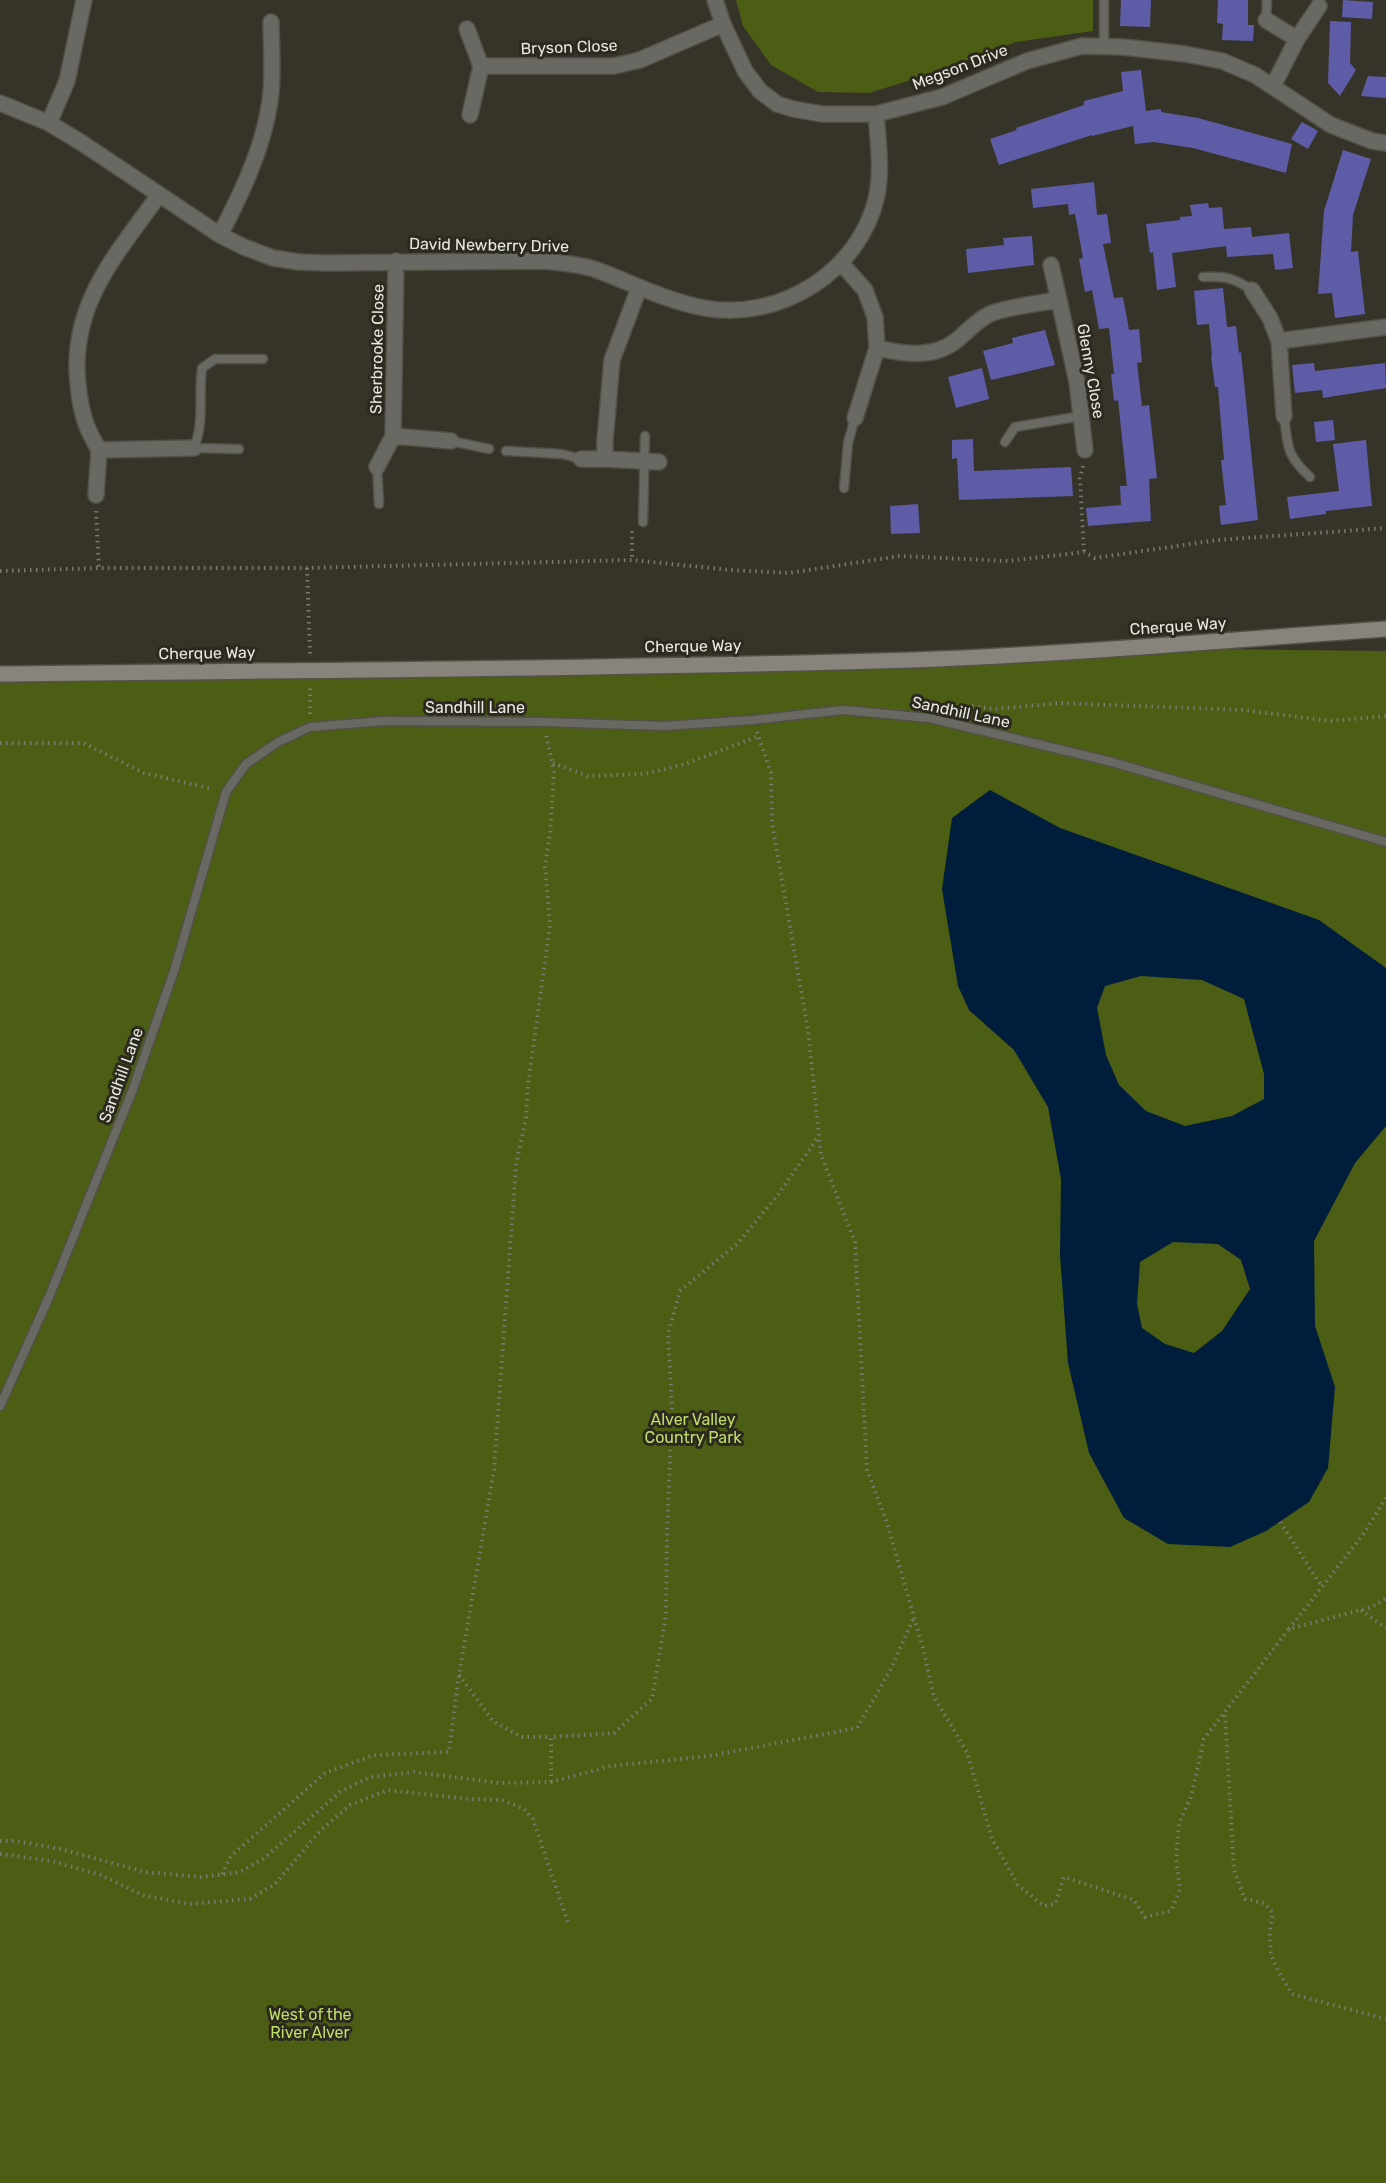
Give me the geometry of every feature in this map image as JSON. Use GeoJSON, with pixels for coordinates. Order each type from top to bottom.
{"type":"FeatureCollection","features":[{"type":"Feature","properties":{"kind":"street"},"geometry":{"type":"LineString","coordinates":[[49,123],[67,81],[84,0]]}},
{"type":"Feature","properties":{"kind":"street","name":"Megson Drive"},"geometry":{"type":"LineString","coordinates":[[715,0],[723,24],[745,71],[760,91],[777,104],[793,109],[822,114],[876,114],[942,97],[1028,61],[1082,46],[1104,46],[1185,54],[1222,61],[1255,75],[1331,125],[1372,141],[1386,143]]}},
{"type":"Feature","properties":{"kind":"street"},"geometry":{"type":"LineString","coordinates":[[1273,86],[1297,39],[1319,6]]}},
{"type":"Feature","properties":{"kind":"street"},"geometry":{"type":"LineString","coordinates":[[1266,20],[1297,39]]}},
{"type":"Feature","properties":{"kind":"street"},"geometry":{"type":"LineString","coordinates":[[220,235],[246,185],[263,135],[271,99],[271,22]]}},
{"type":"Feature","properties":{"kind":"street","name":"Bryson Close"},"geometry":{"type":"LineString","coordinates":[[480,66],[614,66],[640,60],[723,24]]}},
{"type":"Feature","properties":{"kind":"street"},"geometry":{"type":"LineString","coordinates":[[468,29],[480,66],[470,115]]}},
{"type":"Feature","properties":{"kind":"street","name":"David Newberry Drive"},"geometry":{"type":"LineString","coordinates":[[0,103],[49,123],[220,235],[273,258],[325,263],[543,261],[596,270],[664,298],[706,308],[748,309],[794,296],[818,282],[850,253],[870,217],[877,194],[880,168],[876,114]]}},
{"type":"Feature","properties":{"kind":"street"},"geometry":{"type":"LineString","coordinates":[[96,495],[99,450],[85,421],[78,385],[77,353],[81,326],[90,299],[103,275],[159,195]]}},
{"type":"Feature","properties":{"kind":"street","name":"Sherbrooke Close"},"geometry":{"type":"LineString","coordinates":[[377,467],[393,436],[396,261]]}},
{"type":"Feature","properties":{"kind":"street"},"geometry":{"type":"LineString","coordinates":[[841,263],[865,290],[875,317],[877,348],[855,418]]}},
{"type":"Feature","properties":{"kind":"street","name":"Glenny Close"},"geometry":{"type":"LineString","coordinates":[[1051,265],[1077,382],[1086,450]]}},
{"type":"Feature","properties":{"kind":"street"},"geometry":{"type":"LineString","coordinates":[[605,459],[612,360],[639,288]]}},
{"type":"Feature","properties":{"kind":"street"},"geometry":{"type":"LineString","coordinates":[[1252,290],[1270,318],[1278,341],[1284,416]]}},
{"type":"Feature","properties":{"kind":"street"},"geometry":{"type":"LineString","coordinates":[[877,348],[898,353],[925,354],[956,342],[973,325],[991,314],[1059,300]]}},
{"type":"Feature","properties":{"kind":"street"},"geometry":{"type":"LineString","coordinates":[[1278,341],[1386,327]]}},
{"type":"Feature","properties":{"kind":"street","name":"Sherbrooke Close"},"geometry":{"type":"LineString","coordinates":[[393,436],[451,441]]}},
{"type":"Feature","properties":{"kind":"street"},"geometry":{"type":"LineString","coordinates":[[99,450],[194,448]]}},
{"type":"Feature","properties":{"kind":"street"},"geometry":{"type":"LineString","coordinates":[[581,459],[652,462]]}},
{"type":"Feature","properties":{"kind":"street","name":"Cherque Way"},"geometry":{"type":"LineString","coordinates":[[0,674],[916,659],[1386,629]]}},
{"type":"Feature","properties":{"kind":"lane"},"geometry":{"type":"LineString","coordinates":[[1104,0],[1104,46]]}},
{"type":"Feature","properties":{"kind":"lane"},"geometry":{"type":"LineString","coordinates":[[1266,20],[1267,0]]}},
{"type":"Feature","properties":{"kind":"lane"},"geometry":{"type":"LineString","coordinates":[[1203,277],[1220,276],[1236,280],[1252,290]]}},
{"type":"Feature","properties":{"kind":"lane"},"geometry":{"type":"LineString","coordinates":[[239,448],[194,448],[202,418],[200,384],[202,368],[215,359],[263,359]]}},
{"type":"Feature","properties":{"kind":"lane"},"geometry":{"type":"LineString","coordinates":[[1005,442],[1015,427],[1081,416]]}},
{"type":"Feature","properties":{"kind":"lane"},"geometry":{"type":"LineString","coordinates":[[1284,416],[1288,445],[1294,462],[1310,477]]}},
{"type":"Feature","properties":{"kind":"lane"},"geometry":{"type":"LineString","coordinates":[[844,488],[848,443],[855,418]]}},
{"type":"Feature","properties":{"kind":"lane"},"geometry":{"type":"LineString","coordinates":[[643,522],[652,462],[645,436]]}},
{"type":"Feature","properties":{"kind":"lane","name":"Sherbrooke Close"},"geometry":{"type":"LineString","coordinates":[[451,441],[489,449]]}},
{"type":"Feature","properties":{"kind":"lane"},"geometry":{"type":"LineString","coordinates":[[506,451],[562,454],[581,459]]}},
{"type":"Feature","properties":{"kind":"lane"},"geometry":{"type":"LineString","coordinates":[[377,467],[379,504]]}},
{"type":"Feature","properties":{"kind":"lane","name":"Sandhill Lane"},"geometry":{"type":"LineString","coordinates":[[0,1406],[50,1297],[133,1089],[175,968],[226,792],[246,764],[278,742],[310,727],[384,721],[543,722],[664,726],[753,720],[843,710],[929,718],[1112,762],[1386,842]]}},
{"type":"Feature","properties":{"kind":"path"},"geometry":{"type":"LineString","coordinates":[[1083,552],[1080,478],[1086,450]]}},
{"type":"Feature","properties":{"kind":"path"},"geometry":{"type":"LineString","coordinates":[[96,495],[99,568]]}},
{"type":"Feature","properties":{"kind":"path"},"geometry":{"type":"LineString","coordinates":[[0,571],[99,568],[307,568],[632,560],[730,570],[789,573],[900,556],[1008,561],[1083,552],[1095,558],[1218,540],[1386,528]]}},
{"type":"Feature","properties":{"kind":"path"},"geometry":{"type":"LineString","coordinates":[[307,568],[311,670],[310,727]]}},
{"type":"Feature","properties":{"kind":"path"},"geometry":{"type":"LineString","coordinates":[[937,705],[994,709],[1060,703],[1242,710],[1331,721],[1385,717]]}},
{"type":"Feature","properties":{"kind":"path"},"geometry":{"type":"LineString","coordinates":[[753,720],[771,773],[772,823],[808,1030],[821,1155],[855,1242],[867,1470],[887,1523],[934,1697],[967,1752],[992,1839],[1018,1885],[1044,1906],[1055,1904],[1064,1877],[1134,1900],[1145,1917],[1171,1911],[1180,1889],[1176,1860],[1179,1823],[1191,1797],[1204,1739],[1362,1536],[1386,1498]]}},
{"type":"Feature","properties":{"kind":"path"},"geometry":{"type":"LineString","coordinates":[[222,1874],[231,1856],[325,1773],[374,1755],[449,1752],[459,1675],[494,1470],[516,1165],[526,1118],[528,1085],[550,925],[545,867],[555,772],[543,722]]}},
{"type":"Feature","properties":{"kind":"path"},"geometry":{"type":"LineString","coordinates":[[553,763],[588,776],[645,774],[685,764],[759,736]]}},
{"type":"Feature","properties":{"kind":"path"},"geometry":{"type":"LineString","coordinates":[[0,743],[83,743],[144,773],[226,792]]}},
{"type":"Feature","properties":{"kind":"path"},"geometry":{"type":"LineString","coordinates":[[459,1675],[493,1721],[521,1737],[614,1733],[652,1699],[666,1615],[672,1407],[668,1334],[680,1291],[737,1244],[777,1196],[819,1136]]}},
{"type":"Feature","properties":{"kind":"path"},"geometry":{"type":"LineString","coordinates":[[1280,1522],[1322,1587]]}},
{"type":"Feature","properties":{"kind":"path"},"geometry":{"type":"LineString","coordinates":[[1289,1629],[1361,1610],[1386,1598]]}},
{"type":"Feature","properties":{"kind":"path"},"geometry":{"type":"LineString","coordinates":[[1361,1610],[1386,1628]]}},
{"type":"Feature","properties":{"kind":"path"},"geometry":{"type":"LineString","coordinates":[[0,1841],[16,1841],[61,1849],[145,1872],[201,1877],[240,1872],[263,1859],[340,1792],[370,1777],[414,1773],[500,1783],[551,1782],[611,1766],[709,1756],[857,1728],[891,1669],[914,1617]]}},
{"type":"Feature","properties":{"kind":"path"},"geometry":{"type":"LineString","coordinates":[[1225,1714],[1234,1870],[1245,1899],[1264,1903],[1273,1913],[1268,1936],[1273,1962],[1292,1994],[1386,2019]]}},
{"type":"Feature","properties":{"kind":"path"},"geometry":{"type":"LineString","coordinates":[[551,1737],[551,1782]]}},
{"type":"Feature","properties":{"kind":"path"},"geometry":{"type":"LineString","coordinates":[[0,1854],[51,1861],[101,1875],[142,1895],[190,1904],[250,1899],[275,1884],[320,1831],[350,1805],[388,1790],[468,1799],[501,1800],[523,1808],[533,1819],[569,1926]]}},
{"type":"Feature","properties":{"kind":"green space"},"geometry":{"type":"Polygon","coordinates":[[[736,0],[1093,0],[1093,31],[1016,42],[934,73],[869,93],[818,92],[771,65],[743,26],[736,0]]]}},
{"type":"Feature","properties":{"kind":"green space","name":"Alver Valley Country Park"},"geometry":{"type":"Polygon","coordinates":[[[1119,648],[1386,651],[1386,2183],[0,2183],[0,674],[656,665],[1119,648]]]}},
{"type":"Feature","properties":{"kind":"water"},"geometry":{"type":"Polygon","coordinates":[[[990,790],[1060,828],[1319,920],[1386,968],[1386,1126],[1355,1163],[1314,1241],[1315,1326],[1335,1387],[1328,1468],[1309,1502],[1266,1531],[1230,1547],[1168,1544],[1124,1518],[1089,1453],[1068,1363],[1060,1255],[1061,1179],[1048,1107],[1014,1050],[969,1010],[958,986],[942,889],[952,818],[990,790]],[[1141,976],[1105,986],[1097,1008],[1106,1055],[1119,1085],[1146,1111],[1185,1126],[1232,1116],[1264,1099],[1264,1074],[1244,999],[1202,980],[1141,976]],[[1173,1242],[1140,1262],[1137,1304],[1142,1328],[1165,1344],[1194,1353],[1222,1331],[1250,1289],[1241,1260],[1218,1244],[1173,1242]]]}},
{"type":"Feature","properties":{"kind":"building"},"geometry":{"type":"Polygon","coordinates":[[[1121,0],[1151,0],[1150,27],[1120,26],[1121,0]]]}},
{"type":"Feature","properties":{"kind":"building"},"geometry":{"type":"Polygon","coordinates":[[[1218,0],[1248,0],[1248,25],[1254,25],[1253,41],[1222,40],[1223,24],[1217,23],[1218,0]]]}},
{"type":"Feature","properties":{"kind":"building"},"geometry":{"type":"Polygon","coordinates":[[[1343,0],[1373,2],[1372,19],[1342,17],[1343,0]]]}},
{"type":"Feature","properties":{"kind":"building"},"geometry":{"type":"Polygon","coordinates":[[[1330,21],[1351,22],[1350,63],[1356,70],[1340,96],[1328,83],[1330,21]]]}},
{"type":"Feature","properties":{"kind":"building"},"geometry":{"type":"Polygon","coordinates":[[[1141,70],[1146,111],[1161,109],[1161,112],[1198,118],[1292,144],[1286,173],[1193,148],[1154,142],[1135,144],[1133,126],[1092,135],[999,165],[990,139],[1084,105],[1084,101],[1123,91],[1121,72],[1141,70]]]}},
{"type":"Feature","properties":{"kind":"building"},"geometry":{"type":"Polygon","coordinates":[[[1368,76],[1386,77],[1386,98],[1361,96],[1368,76]]]}},
{"type":"Feature","properties":{"kind":"building"},"geometry":{"type":"Polygon","coordinates":[[[1302,122],[1318,131],[1308,149],[1291,139],[1302,122]]]}},
{"type":"Feature","properties":{"kind":"building"},"geometry":{"type":"Polygon","coordinates":[[[1343,150],[1371,159],[1353,215],[1351,252],[1358,251],[1365,314],[1335,318],[1332,293],[1318,294],[1324,211],[1343,150]]]}},
{"type":"Feature","properties":{"kind":"building"},"geometry":{"type":"Polygon","coordinates":[[[1094,182],[1097,215],[1107,214],[1111,243],[1103,244],[1114,298],[1123,297],[1129,330],[1139,329],[1142,362],[1137,363],[1142,406],[1149,405],[1157,478],[1149,479],[1151,521],[1088,526],[1086,508],[1121,505],[1120,486],[1127,486],[1118,400],[1114,401],[1111,374],[1114,374],[1109,328],[1099,329],[1092,290],[1085,292],[1079,259],[1083,258],[1075,214],[1069,215],[1068,204],[1033,208],[1031,189],[1094,182]]]}},
{"type":"Feature","properties":{"kind":"building"},"geometry":{"type":"Polygon","coordinates":[[[1208,203],[1209,208],[1222,207],[1224,229],[1251,227],[1252,237],[1289,233],[1293,268],[1275,270],[1273,254],[1227,257],[1226,246],[1172,253],[1176,287],[1157,290],[1153,252],[1150,253],[1146,224],[1180,220],[1180,217],[1192,216],[1190,205],[1208,203]]]}},
{"type":"Feature","properties":{"kind":"building"},"geometry":{"type":"Polygon","coordinates":[[[1032,236],[1034,265],[968,273],[966,249],[1004,245],[1003,238],[1032,236]]]}},
{"type":"Feature","properties":{"kind":"building"},"geometry":{"type":"Polygon","coordinates":[[[1223,288],[1227,327],[1236,326],[1239,353],[1241,352],[1258,520],[1221,525],[1219,506],[1226,505],[1221,460],[1224,460],[1218,387],[1215,387],[1209,324],[1197,325],[1194,291],[1223,288]]]}},
{"type":"Feature","properties":{"kind":"building"},"geometry":{"type":"Polygon","coordinates":[[[1045,330],[1055,365],[991,380],[983,351],[1013,343],[1012,338],[1045,330]]]}},
{"type":"Feature","properties":{"kind":"building"},"geometry":{"type":"Polygon","coordinates":[[[1314,363],[1315,371],[1385,363],[1386,388],[1323,398],[1322,390],[1295,393],[1292,365],[1314,363]]]}},
{"type":"Feature","properties":{"kind":"building"},"geometry":{"type":"Polygon","coordinates":[[[982,368],[989,399],[956,408],[948,377],[982,368]]]}},
{"type":"Feature","properties":{"kind":"building"},"geometry":{"type":"Polygon","coordinates":[[[1333,420],[1335,440],[1316,442],[1314,422],[1333,420]]]}},
{"type":"Feature","properties":{"kind":"building"},"geometry":{"type":"Polygon","coordinates":[[[973,439],[974,471],[1071,467],[1073,496],[959,500],[957,458],[952,459],[952,440],[973,439]]]}},
{"type":"Feature","properties":{"kind":"building"},"geometry":{"type":"Polygon","coordinates":[[[1366,440],[1372,506],[1326,511],[1326,514],[1290,519],[1287,497],[1339,491],[1333,444],[1366,440]]]}},
{"type":"Feature","properties":{"kind":"building"},"geometry":{"type":"Polygon","coordinates":[[[918,504],[920,533],[891,534],[890,506],[918,504]]]}},
{"type":"Feature","properties":{"kind":"park label","name":"West of the River Alver"},"geometry":{"type":"Point","coordinates":[310,2023]}}]}
